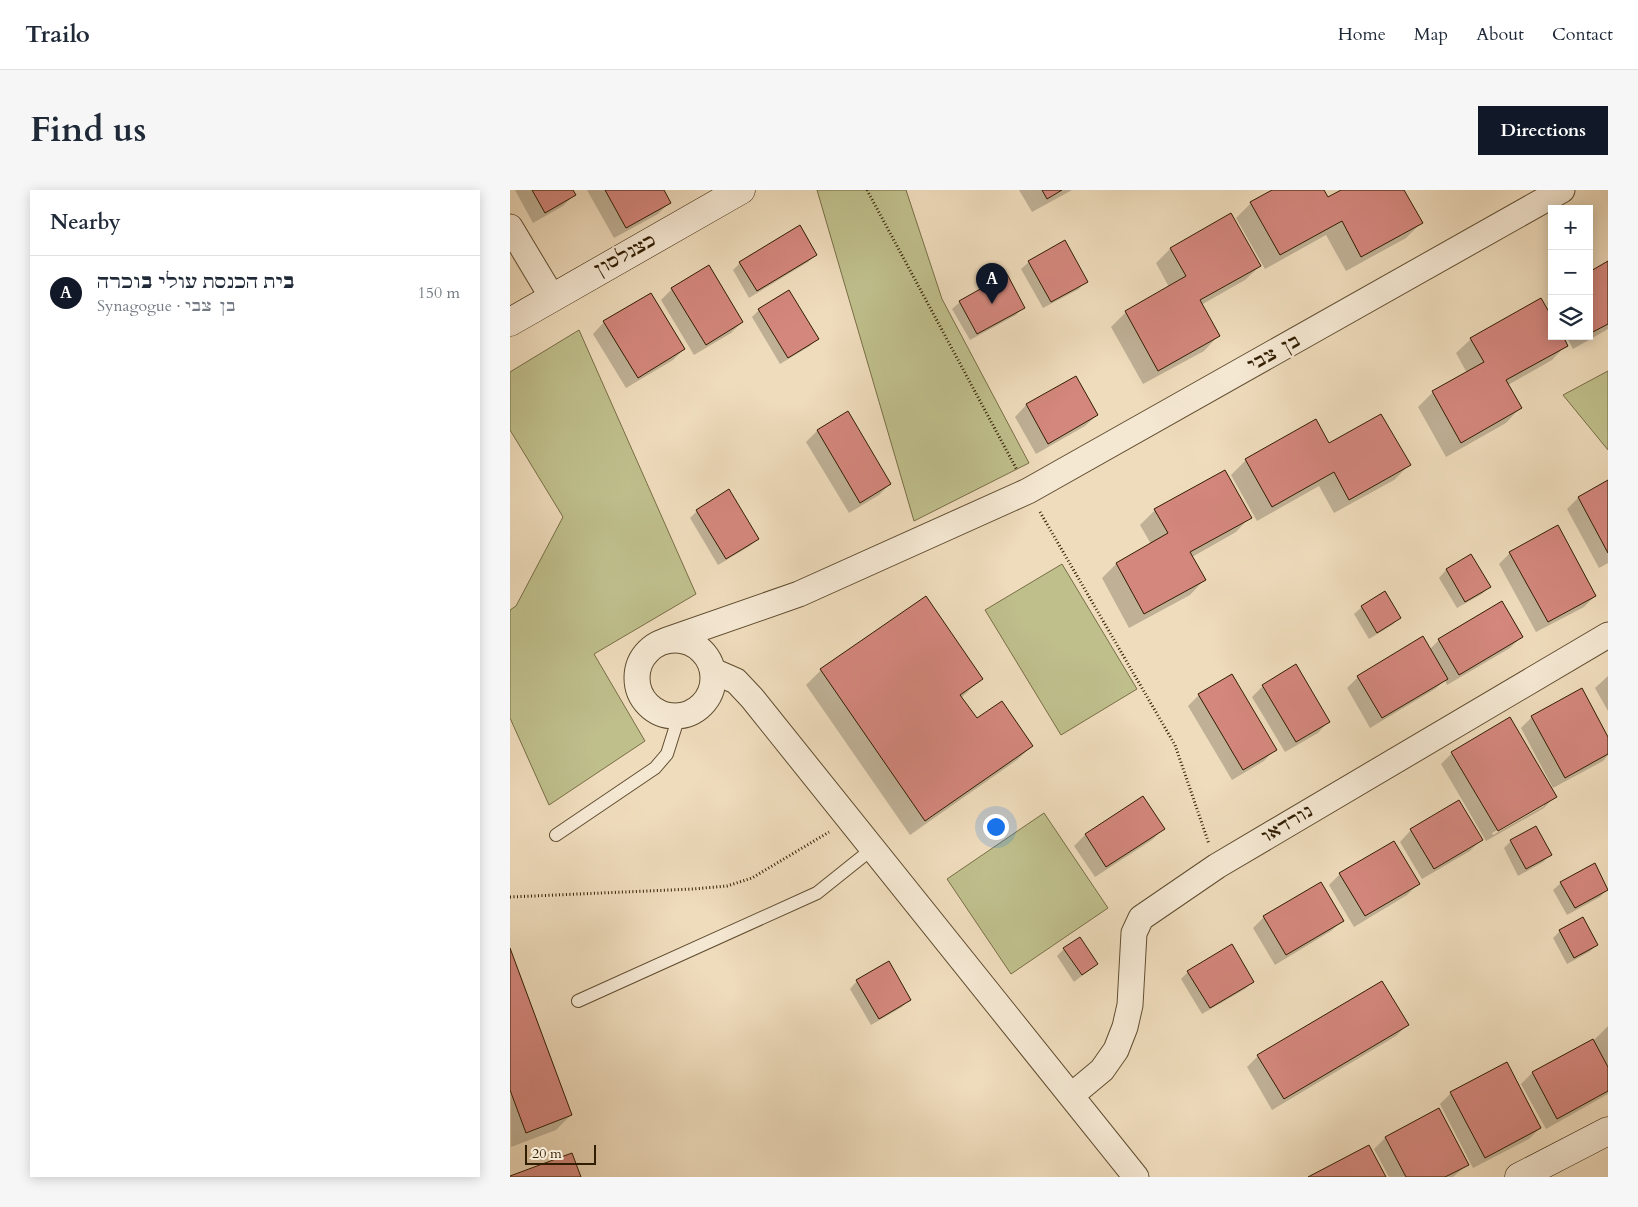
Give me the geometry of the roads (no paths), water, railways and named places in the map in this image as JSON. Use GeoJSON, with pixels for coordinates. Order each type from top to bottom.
{"type":"FeatureCollection","features":[{"type":"Feature","properties":{"kind":"street","name":"כצנלסון"},"geometry":{"type":"LineString","coordinates":[[510,322],[552,296],[741,190]]}},
{"type":"Feature","properties":{"kind":"street","name":"בן צבי"},"geometry":{"type":"LineString","coordinates":[[667,640],[800,594],[1028,492],[1562,190]]}},
{"type":"Feature","properties":{"kind":"street"},"geometry":{"type":"LineString","coordinates":[[510,227],[552,296]]}},
{"type":"Feature","properties":{"kind":"street"},"geometry":{"type":"LineString","coordinates":[[744,613],[721,634],[713,645],[711,665],[711,689],[702,705],[692,712],[679,716],[666,715],[654,710],[644,701],[638,689],[639,663],[646,652],[656,644],[667,640],[680,640],[691,643],[702,650],[711,665],[736,682],[752,698],[1136,1177]]}},
{"type":"Feature","properties":{"kind":"street","name":"נורדאו"},"geometry":{"type":"LineString","coordinates":[[1072,1095],[1102,1070],[1116,1050],[1125,1027],[1130,1005],[1134,933],[1141,918],[1216,866],[1608,635]]}},
{"type":"Feature","properties":{"kind":"street"},"geometry":{"type":"LineString","coordinates":[[1519,1177],[1608,1131]]}},
{"type":"Feature","properties":{"kind":"lane"},"geometry":{"type":"LineString","coordinates":[[556,835],[654,768],[666,754],[679,716]]}},
{"type":"Feature","properties":{"kind":"lane"},"geometry":{"type":"LineString","coordinates":[[578,1001],[817,893],[872,849]]}},
{"type":"Feature","properties":{"kind":"place","name":"בית הכנסת עולי בוכרה"},"geometry":{"type":"Point","coordinates":[992,304]}}]}
